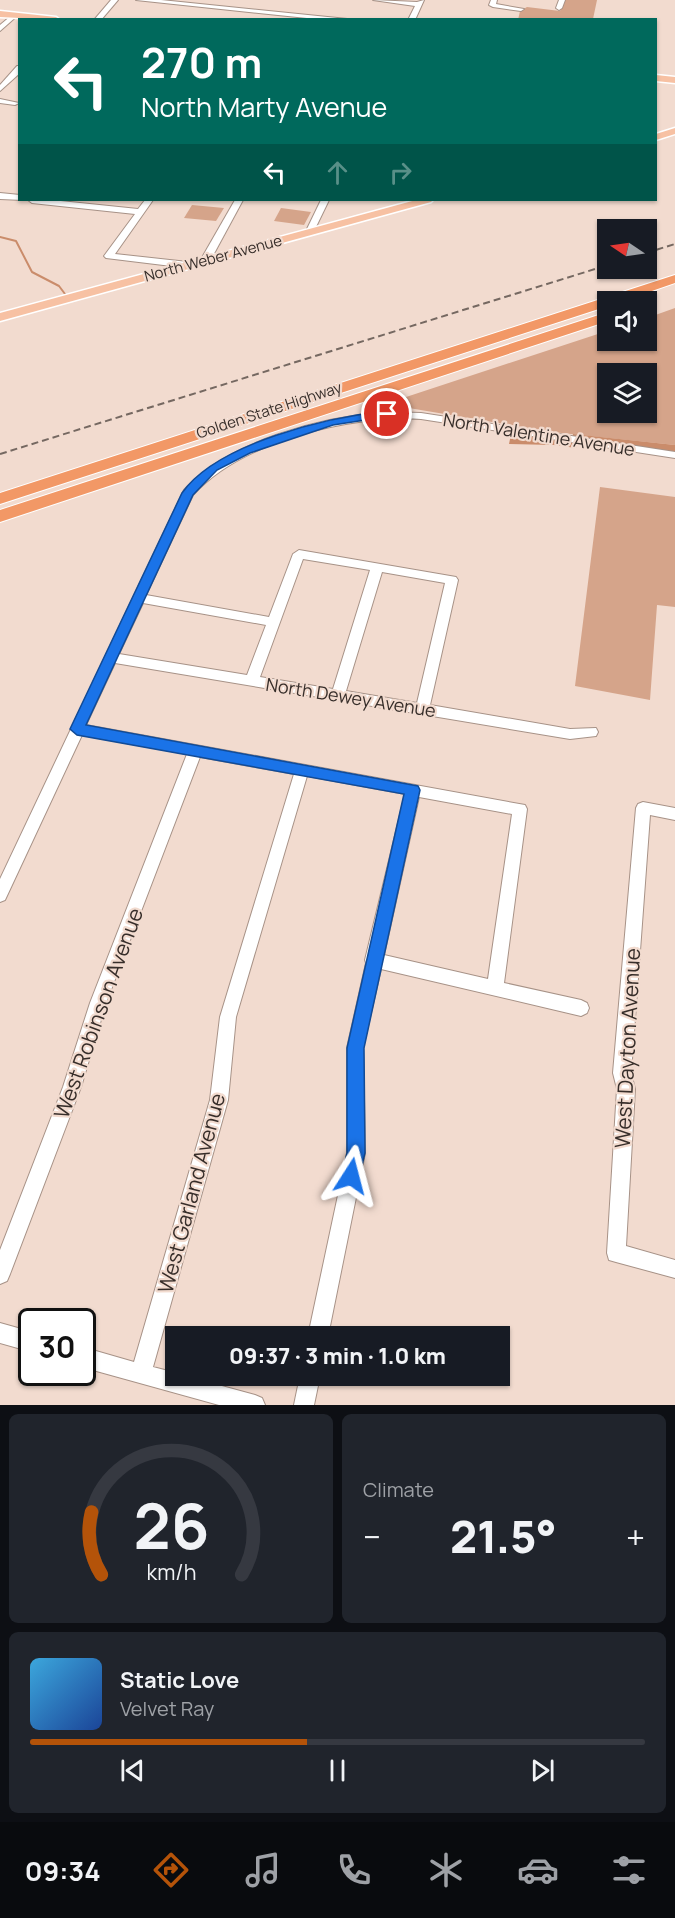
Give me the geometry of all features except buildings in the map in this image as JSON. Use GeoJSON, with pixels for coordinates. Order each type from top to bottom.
{"type":"FeatureCollection","features":[{"type":"Feature","properties":{"kind":"highway","name":"Golden State Highway"},"geometry":{"type":"LineString","coordinates":[[0,499],[675,279]]}},
{"type":"Feature","properties":{"kind":"highway"},"geometry":{"type":"LineString","coordinates":[[657,299],[675,293]]}},
{"type":"Feature","properties":{"kind":"highway","name":"Golden State Highway"},"geometry":{"type":"LineString","coordinates":[[0,516],[597,320]]}},
{"type":"Feature","properties":{"kind":"main road"},"geometry":{"type":"LineString","coordinates":[[0,14],[35,18]]}},
{"type":"Feature","properties":{"kind":"main road"},"geometry":{"type":"LineString","coordinates":[[657,78],[675,80]]}},
{"type":"Feature","properties":{"kind":"main road"},"geometry":{"type":"LineString","coordinates":[[657,137],[675,131]]}},
{"type":"Feature","properties":{"kind":"main road","name":"North Weber Avenue"},"geometry":{"type":"LineString","coordinates":[[0,317],[423,201]]}},
{"type":"Feature","properties":{"kind":"street"},"geometry":{"type":"LineString","coordinates":[[99,18],[115,0]]}},
{"type":"Feature","properties":{"kind":"street"},"geometry":{"type":"LineString","coordinates":[[139,0],[198,2],[334,18]]}},
{"type":"Feature","properties":{"kind":"street"},"geometry":{"type":"LineString","coordinates":[[376,0],[420,2],[412,18]]}},
{"type":"Feature","properties":{"kind":"street"},"geometry":{"type":"LineString","coordinates":[[494,3],[521,9]]}},
{"type":"Feature","properties":{"kind":"street"},"geometry":{"type":"LineString","coordinates":[[270,18],[274,12]]}},
{"type":"Feature","properties":{"kind":"street"},"geometry":{"type":"LineString","coordinates":[[0,29],[14,16]]}},
{"type":"Feature","properties":{"kind":"street"},"geometry":{"type":"LineString","coordinates":[[0,88],[18,71]]}},
{"type":"Feature","properties":{"kind":"street"},"geometry":{"type":"LineString","coordinates":[[0,101],[15,103]]}},
{"type":"Feature","properties":{"kind":"street"},"geometry":{"type":"LineString","coordinates":[[0,196],[18,198]]}},
{"type":"Feature","properties":{"kind":"street"},"geometry":{"type":"LineString","coordinates":[[41,201],[141,212]]}},
{"type":"Feature","properties":{"kind":"street"},"geometry":{"type":"LineString","coordinates":[[148,201],[109,256],[188,265]]}},
{"type":"Feature","properties":{"kind":"street"},"geometry":{"type":"LineString","coordinates":[[205,261],[238,201]]}},
{"type":"Feature","properties":{"kind":"street"},"geometry":{"type":"LineString","coordinates":[[310,231],[325,201]]}},
{"type":"Feature","properties":{"kind":"street","name":"North Valentine Avenue"},"geometry":{"type":"LineString","coordinates":[[0,895],[188,493],[198,481],[227,459],[297,433],[349,418],[406,415],[675,455]]}},
{"type":"Feature","properties":{"kind":"street"},"geometry":{"type":"LineString","coordinates":[[251,682],[299,554],[452,580],[423,708]]}},
{"type":"Feature","properties":{"kind":"street"},"geometry":{"type":"LineString","coordinates":[[338,694],[377,567]]}},
{"type":"Feature","properties":{"kind":"street"},"geometry":{"type":"LineString","coordinates":[[138,598],[272,622]]}},
{"type":"Feature","properties":{"kind":"street","name":"North Dewey Avenue"},"geometry":{"type":"LineString","coordinates":[[111,657],[570,734],[591,732]]}},
{"type":"Feature","properties":{"kind":"street"},"geometry":{"type":"LineString","coordinates":[[77,729],[520,809],[495,988]]}},
{"type":"Feature","properties":{"kind":"street","name":"West Robinson Avenue"},"geometry":{"type":"LineString","coordinates":[[0,1274],[72,1087],[98,1002],[195,752]]}},
{"type":"Feature","properties":{"kind":"street","name":"West Garland Avenue"},"geometry":{"type":"LineString","coordinates":[[141,1373],[219,1100],[228,1017],[302,770]]}},
{"type":"Feature","properties":{"kind":"street"},"geometry":{"type":"LineString","coordinates":[[320,1326],[356,1153],[355,1048],[413,790]]}},
{"type":"Feature","properties":{"kind":"street","name":"West Dayton Avenue"},"geometry":{"type":"LineString","coordinates":[[675,814],[643,808],[621,1073],[626,1089],[616,1253],[675,1269]]}},
{"type":"Feature","properties":{"kind":"street"},"geometry":{"type":"LineString","coordinates":[[373,960],[581,1008]]}},
{"type":"Feature","properties":{"kind":"street"},"geometry":{"type":"LineString","coordinates":[[0,1334],[18,1338]]}},
{"type":"Feature","properties":{"kind":"street"},"geometry":{"type":"LineString","coordinates":[[96,1361],[255,1405]]}},
{"type":"Feature","properties":{"kind":"street"},"geometry":{"type":"LineString","coordinates":[[304,1405],[308,1386]]}},
{"type":"Feature","properties":{"kind":"shaded area"},"geometry":{"type":"Polygon","coordinates":[[[564,0],[597,0],[593,18],[518,18],[520,11],[527,7],[560,11],[564,0]]]}},
{"type":"Feature","properties":{"kind":"shaded area"},"geometry":{"type":"Polygon","coordinates":[[[192,205],[224,208],[216,221],[184,218],[192,205]]]}},
{"type":"Feature","properties":{"kind":"shaded area"},"geometry":{"type":"Polygon","coordinates":[[[281,208],[311,212],[304,225],[274,221],[281,208]]]}},
{"type":"Feature","properties":{"kind":"shaded area"},"geometry":{"type":"Polygon","coordinates":[[[675,308],[675,445],[552,432],[397,406],[400,399],[597,334],[597,351],[657,351],[657,314],[675,308]]]}},
{"type":"Feature","properties":{"kind":"shaded area"},"geometry":{"type":"Polygon","coordinates":[[[511,434],[577,443],[576,448],[509,444],[511,434]]]}},
{"type":"Feature","properties":{"kind":"shaded area"},"geometry":{"type":"Polygon","coordinates":[[[573,434],[675,445],[675,453],[572,439],[573,434]]]}},
{"type":"Feature","properties":{"kind":"shaded area"},"geometry":{"type":"Polygon","coordinates":[[[600,487],[675,497],[675,607],[657,605],[650,700],[575,686],[600,487]]]}},
{"type":"Feature","properties":{"kind":"waterway"},"geometry":{"type":"LineString","coordinates":[[0,237],[16,241],[32,272],[59,286],[65,294]]}},
{"type":"Feature","properties":{"kind":"railway"},"geometry":{"type":"LineString","coordinates":[[657,250],[675,244]]}},
{"type":"Feature","properties":{"kind":"railway"},"geometry":{"type":"LineString","coordinates":[[0,454],[597,268]]}},
{"type":"Feature","properties":{"kind":"route"},"geometry":{"type":"LineString","coordinates":[[351,1176],[356,1153],[355,1048],[413,790],[77,729],[188,493],[198,481],[213,468],[246,450],[329,423],[366,415],[387,414]]}}]}
